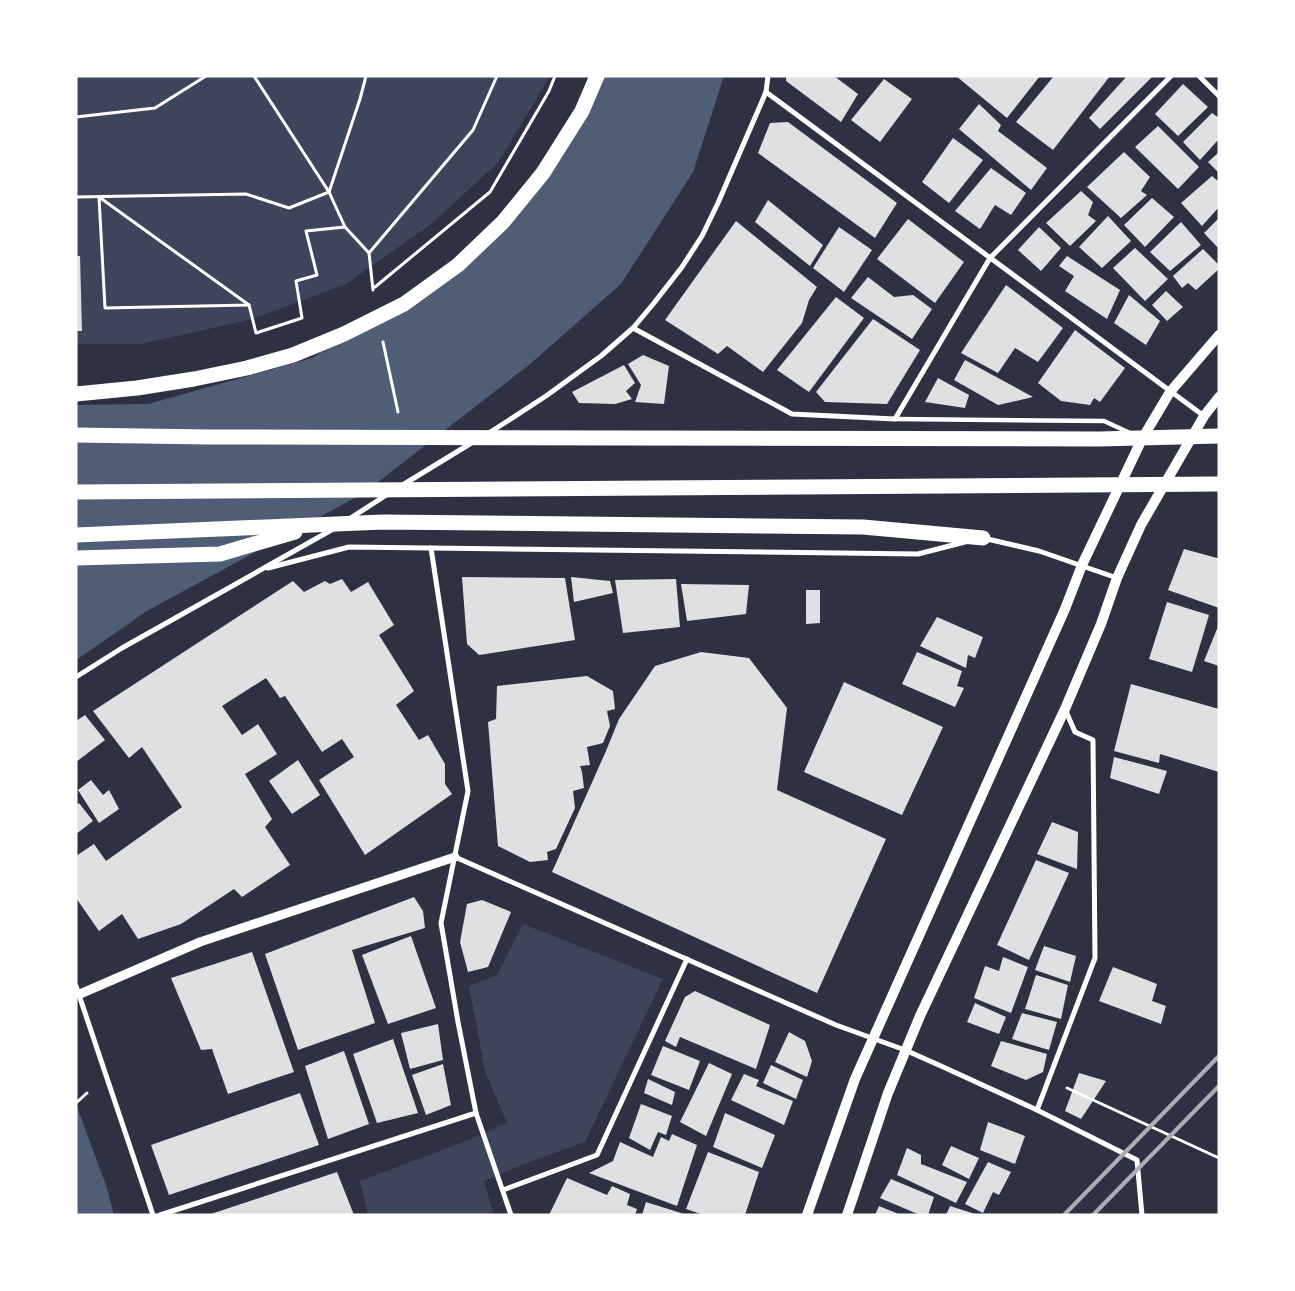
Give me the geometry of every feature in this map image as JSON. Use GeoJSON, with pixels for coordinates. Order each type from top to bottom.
{"type":"FeatureCollection","features":[{"type":"Feature","properties":{"kind":"highway"},"geometry":{"type":"LineString","coordinates":[[76,394],[147,387],[247,368],[293,355],[344,334],[404,304],[458,265],[503,222],[543,173],[582,111],[597,76]]}},
{"type":"Feature","properties":{"kind":"highway"},"geometry":{"type":"LineString","coordinates":[[76,435],[1060,439],[1219,436]]}},
{"type":"Feature","properties":{"kind":"highway"},"geometry":{"type":"LineString","coordinates":[[76,492],[1219,484]]}},
{"type":"Feature","properties":{"kind":"highway"},"geometry":{"type":"LineString","coordinates":[[76,536],[383,522],[863,527],[983,538]]}},
{"type":"Feature","properties":{"kind":"highway"},"geometry":{"type":"LineString","coordinates":[[76,558],[220,554],[318,525]]}},
{"type":"Feature","properties":{"kind":"main road"},"geometry":{"type":"LineString","coordinates":[[807,1215],[855,1078],[1065,609],[1082,565],[1142,439],[1170,392],[1219,335]]}},
{"type":"Feature","properties":{"kind":"main road"},"geometry":{"type":"LineString","coordinates":[[848,1215],[888,1093],[905,1050],[1065,709],[1101,624],[1117,578],[1141,525],[1204,416],[1219,398]]}},
{"type":"Feature","properties":{"kind":"street"},"geometry":{"type":"LineString","coordinates":[[76,677],[122,648],[332,530],[412,478],[497,428],[546,396],[601,356],[633,328],[682,267],[702,236],[766,92],[768,76]]}},
{"type":"Feature","properties":{"kind":"street"},"geometry":{"type":"LineString","coordinates":[[895,418],[990,258],[1171,76]]}},
{"type":"Feature","properties":{"kind":"street"},"geometry":{"type":"LineString","coordinates":[[1199,76],[1219,96]]}},
{"type":"Feature","properties":{"kind":"street"},"geometry":{"type":"LineString","coordinates":[[766,92],[1204,416]]}},
{"type":"Feature","properties":{"kind":"street"},"geometry":{"type":"LineString","coordinates":[[633,328],[792,414],[895,418],[1104,421],[1142,439]]}},
{"type":"Feature","properties":{"kind":"street"},"geometry":{"type":"LineString","coordinates":[[259,571],[349,547],[918,554],[983,538],[1039,551],[1117,578]]}},
{"type":"Feature","properties":{"kind":"street"},"geometry":{"type":"LineString","coordinates":[[431,548],[468,791],[441,924],[476,1113],[511,1215]]}},
{"type":"Feature","properties":{"kind":"street"},"geometry":{"type":"LineString","coordinates":[[1037,1110],[1095,958],[1093,740],[1075,732],[1065,709]]}},
{"type":"Feature","properties":{"kind":"street"},"geometry":{"type":"LineString","coordinates":[[153,1215],[77,993],[200,942],[455,857],[836,1025],[905,1050],[1037,1110],[1137,1160],[1142,1215]]}},
{"type":"Feature","properties":{"kind":"street"},"geometry":{"type":"LineString","coordinates":[[503,1190],[597,1155],[687,959]]}},
{"type":"Feature","properties":{"kind":"street"},"geometry":{"type":"LineString","coordinates":[[160,1215],[476,1113]]}},
{"type":"Feature","properties":{"kind":"path"},"geometry":{"type":"LineString","coordinates":[[76,117],[155,108],[206,76]]}},
{"type":"Feature","properties":{"kind":"path"},"geometry":{"type":"LineString","coordinates":[[254,76],[328,192],[346,227],[369,253],[374,296]]}},
{"type":"Feature","properties":{"kind":"path"},"geometry":{"type":"LineString","coordinates":[[76,196],[246,194],[289,208],[328,192],[366,76]]}},
{"type":"Feature","properties":{"kind":"path"},"geometry":{"type":"LineString","coordinates":[[369,253],[472,130],[497,76]]}},
{"type":"Feature","properties":{"kind":"path"},"geometry":{"type":"LineString","coordinates":[[373,289],[490,192],[550,91],[555,76]]}},
{"type":"Feature","properties":{"kind":"path"},"geometry":{"type":"LineString","coordinates":[[99,197],[249,306],[256,333],[302,318],[296,281],[317,276],[306,231],[346,227]]}},
{"type":"Feature","properties":{"kind":"path"},"geometry":{"type":"LineString","coordinates":[[99,197],[105,308],[249,306]]}},
{"type":"Feature","properties":{"kind":"path"},"geometry":{"type":"LineString","coordinates":[[381,333],[400,420]]}},
{"type":"Feature","properties":{"kind":"path"},"geometry":{"type":"LineString","coordinates":[[1049,1079],[1219,1158]]}},
{"type":"Feature","properties":{"kind":"path"},"geometry":{"type":"LineString","coordinates":[[76,1103],[87,1093]]}},
{"type":"Feature","properties":{"kind":"shaded area"},"geometry":{"type":"Polygon","coordinates":[[[76,76],[550,76],[498,163],[430,225],[346,284],[253,319],[141,344],[76,344],[76,76]]]}},
{"type":"Feature","properties":{"kind":"shaded area"},"geometry":{"type":"Polygon","coordinates":[[[597,76],[724,76],[693,172],[621,284],[529,365],[364,493],[147,611],[76,660],[76,405],[148,404],[312,358],[474,255],[590,94],[597,76]]]}},
{"type":"Feature","properties":{"kind":"shaded area"},"geometry":{"type":"Polygon","coordinates":[[[523,924],[663,979],[585,1142],[484,1181],[494,1215],[368,1215],[360,1181],[466,1141],[507,1123],[485,1071],[469,986],[497,975],[523,924]]]}},
{"type":"Feature","properties":{"kind":"shaded area"},"geometry":{"type":"Polygon","coordinates":[[[76,1104],[107,1188],[114,1215],[76,1215],[76,1104]]]}},
{"type":"Feature","properties":{"kind":"building"},"geometry":{"type":"Polygon","coordinates":[[[786,76],[834,76],[858,94],[841,122],[786,81],[786,76]]]}},
{"type":"Feature","properties":{"kind":"building"},"geometry":{"type":"Polygon","coordinates":[[[956,76],[1040,76],[1007,118],[956,76]]]}},
{"type":"Feature","properties":{"kind":"building"},"geometry":{"type":"Polygon","coordinates":[[[1054,76],[1110,76],[1053,150],[1016,122],[1054,76]]]}},
{"type":"Feature","properties":{"kind":"building"},"geometry":{"type":"Polygon","coordinates":[[[1127,76],[1153,76],[1100,129],[1089,118],[1127,76]]]}},
{"type":"Feature","properties":{"kind":"building"},"geometry":{"type":"Polygon","coordinates":[[[884,79],[912,99],[880,142],[851,120],[884,79]]]}},
{"type":"Feature","properties":{"kind":"building"},"geometry":{"type":"Polygon","coordinates":[[[1183,84],[1208,107],[1178,136],[1155,114],[1183,84]]]}},
{"type":"Feature","properties":{"kind":"building"},"geometry":{"type":"Polygon","coordinates":[[[979,104],[1001,125],[998,131],[1047,168],[1031,190],[959,129],[979,104]]]}},
{"type":"Feature","properties":{"kind":"building"},"geometry":{"type":"Polygon","coordinates":[[[1212,113],[1219,118],[1219,139],[1200,160],[1183,142],[1212,113]]]}},
{"type":"Feature","properties":{"kind":"building"},"geometry":{"type":"Polygon","coordinates":[[[788,122],[897,203],[875,238],[758,153],[770,123],[788,122]]]}},
{"type":"Feature","properties":{"kind":"building"},"geometry":{"type":"Polygon","coordinates":[[[1158,126],[1199,167],[1178,189],[1135,147],[1158,126]]]}},
{"type":"Feature","properties":{"kind":"building"},"geometry":{"type":"Polygon","coordinates":[[[953,138],[983,160],[949,203],[922,182],[953,138]]]}},
{"type":"Feature","properties":{"kind":"building"},"geometry":{"type":"Polygon","coordinates":[[[1124,152],[1150,177],[1141,191],[1147,195],[1121,218],[1087,187],[1124,152]]]}},
{"type":"Feature","properties":{"kind":"building"},"geometry":{"type":"Polygon","coordinates":[[[1219,152],[1219,173],[1208,162],[1219,152]]]}},
{"type":"Feature","properties":{"kind":"building"},"geometry":{"type":"Polygon","coordinates":[[[991,168],[1026,193],[1011,215],[995,205],[980,229],[955,211],[991,168]]]}},
{"type":"Feature","properties":{"kind":"building"},"geometry":{"type":"Polygon","coordinates":[[[1212,176],[1219,182],[1219,207],[1202,226],[1181,203],[1212,176]]]}},
{"type":"Feature","properties":{"kind":"building"},"geometry":{"type":"Polygon","coordinates":[[[1081,191],[1093,202],[1088,215],[1096,221],[1070,246],[1046,223],[1081,191]]]}},
{"type":"Feature","properties":{"kind":"building"},"geometry":{"type":"Polygon","coordinates":[[[1152,198],[1174,217],[1145,247],[1124,225],[1152,198]]]}},
{"type":"Feature","properties":{"kind":"building"},"geometry":{"type":"Polygon","coordinates":[[[768,200],[823,245],[810,266],[755,222],[768,200]]]}},
{"type":"Feature","properties":{"kind":"building"},"geometry":{"type":"Polygon","coordinates":[[[1108,216],[1131,241],[1102,268],[1079,247],[1108,216]]]}},
{"type":"Feature","properties":{"kind":"building"},"geometry":{"type":"Polygon","coordinates":[[[1219,218],[1219,249],[1204,233],[1219,218]]]}},
{"type":"Feature","properties":{"kind":"building"},"geometry":{"type":"Polygon","coordinates":[[[908,219],[964,262],[935,303],[877,259],[908,219]]]}},
{"type":"Feature","properties":{"kind":"building"},"geometry":{"type":"Polygon","coordinates":[[[736,221],[817,287],[809,300],[802,323],[763,372],[727,346],[718,354],[665,320],[736,221]]]}},
{"type":"Feature","properties":{"kind":"building"},"geometry":{"type":"Polygon","coordinates":[[[1181,222],[1201,245],[1170,271],[1150,252],[1181,222]]]}},
{"type":"Feature","properties":{"kind":"building"},"geometry":{"type":"Polygon","coordinates":[[[839,227],[872,250],[844,292],[813,268],[839,227]]]}},
{"type":"Feature","properties":{"kind":"building"},"geometry":{"type":"Polygon","coordinates":[[[1039,227],[1061,248],[1041,271],[1018,250],[1039,227]]]}},
{"type":"Feature","properties":{"kind":"building"},"geometry":{"type":"Polygon","coordinates":[[[1135,248],[1168,279],[1145,301],[1113,268],[1135,248]]]}},
{"type":"Feature","properties":{"kind":"building"},"geometry":{"type":"Polygon","coordinates":[[[1203,249],[1219,265],[1219,269],[1196,290],[1188,283],[1182,288],[1173,276],[1203,249]]]}},
{"type":"Feature","properties":{"kind":"building"},"geometry":{"type":"Polygon","coordinates":[[[76,256],[80,256],[82,331],[76,331],[76,256]]]}},
{"type":"Feature","properties":{"kind":"building"},"geometry":{"type":"Polygon","coordinates":[[[1067,256],[1120,290],[1107,319],[1065,291],[1074,276],[1059,266],[1067,256]]]}},
{"type":"Feature","properties":{"kind":"building"},"geometry":{"type":"Polygon","coordinates":[[[868,277],[894,297],[913,295],[932,309],[912,339],[851,298],[868,277]]]}},
{"type":"Feature","properties":{"kind":"building"},"geometry":{"type":"Polygon","coordinates":[[[1006,285],[1063,328],[1038,362],[1015,348],[998,373],[961,353],[1006,285]]]}},
{"type":"Feature","properties":{"kind":"building"},"geometry":{"type":"Polygon","coordinates":[[[1166,291],[1183,307],[1167,321],[1152,305],[1166,291]]]}},
{"type":"Feature","properties":{"kind":"building"},"geometry":{"type":"Polygon","coordinates":[[[1129,295],[1160,321],[1146,345],[1114,323],[1129,295]]]}},
{"type":"Feature","properties":{"kind":"building"},"geometry":{"type":"Polygon","coordinates":[[[836,297],[864,318],[809,392],[777,370],[836,297]]]}},
{"type":"Feature","properties":{"kind":"building"},"geometry":{"type":"Polygon","coordinates":[[[873,319],[920,350],[887,404],[825,402],[816,392],[873,319]]]}},
{"type":"Feature","properties":{"kind":"building"},"geometry":{"type":"Polygon","coordinates":[[[1075,330],[1125,368],[1100,402],[1094,398],[1090,405],[1061,401],[1038,383],[1075,330]]]}},
{"type":"Feature","properties":{"kind":"building"},"geometry":{"type":"Polygon","coordinates":[[[643,355],[669,366],[664,404],[635,402],[641,385],[628,364],[643,355]]]}},
{"type":"Feature","properties":{"kind":"building"},"geometry":{"type":"Polygon","coordinates":[[[965,360],[1033,397],[998,405],[954,380],[965,360]]]}},
{"type":"Feature","properties":{"kind":"building"},"geometry":{"type":"Polygon","coordinates":[[[624,365],[635,383],[626,391],[632,399],[615,404],[579,403],[572,392],[624,365]]]}},
{"type":"Feature","properties":{"kind":"building"},"geometry":{"type":"Polygon","coordinates":[[[938,378],[969,395],[965,408],[925,402],[938,378]]]}},
{"type":"Feature","properties":{"kind":"building"},"geometry":{"type":"Polygon","coordinates":[[[1184,549],[1219,558],[1219,608],[1168,590],[1184,549]]]}},
{"type":"Feature","properties":{"kind":"building"},"geometry":{"type":"Polygon","coordinates":[[[462,577],[565,578],[575,640],[479,655],[467,644],[462,577]]]}},
{"type":"Feature","properties":{"kind":"building"},"geometry":{"type":"Polygon","coordinates":[[[571,577],[610,581],[613,593],[574,602],[571,577]]]}},
{"type":"Feature","properties":{"kind":"building"},"geometry":{"type":"Polygon","coordinates":[[[342,579],[351,592],[368,582],[394,625],[379,635],[414,691],[396,705],[419,740],[428,735],[445,764],[445,784],[452,794],[365,855],[319,780],[354,757],[342,739],[322,752],[285,696],[280,698],[266,678],[222,706],[242,735],[258,724],[277,754],[245,774],[272,819],[265,827],[290,865],[242,897],[234,889],[181,924],[138,939],[122,914],[99,931],[76,898],[76,856],[94,844],[106,861],[182,807],[142,747],[129,758],[93,711],[293,581],[304,592],[325,581],[330,584],[342,579]]]}},
{"type":"Feature","properties":{"kind":"building"},"geometry":{"type":"Polygon","coordinates":[[[676,579],[680,627],[623,633],[615,580],[676,579]]]}},
{"type":"Feature","properties":{"kind":"building"},"geometry":{"type":"Polygon","coordinates":[[[681,584],[749,585],[746,614],[687,621],[681,584]]]}},
{"type":"Feature","properties":{"kind":"building"},"geometry":{"type":"Polygon","coordinates":[[[806,590],[820,590],[820,623],[806,624],[806,590]]]}},
{"type":"Feature","properties":{"kind":"building"},"geometry":{"type":"Polygon","coordinates":[[[1167,602],[1209,615],[1192,672],[1149,659],[1167,602]]]}},
{"type":"Feature","properties":{"kind":"building"},"geometry":{"type":"Polygon","coordinates":[[[937,617],[983,637],[975,658],[968,655],[966,668],[920,646],[937,617]]]}},
{"type":"Feature","properties":{"kind":"building"},"geometry":{"type":"Polygon","coordinates":[[[1219,624],[1219,666],[1204,661],[1219,624]]]}},
{"type":"Feature","properties":{"kind":"building"},"geometry":{"type":"Polygon","coordinates":[[[701,652],[749,658],[787,708],[777,790],[886,839],[817,993],[552,872],[619,719],[655,666],[701,652]]]}},
{"type":"Feature","properties":{"kind":"building"},"geometry":{"type":"Polygon","coordinates":[[[917,652],[962,671],[957,686],[964,688],[955,707],[902,684],[917,652]]]}},
{"type":"Feature","properties":{"kind":"building"},"geometry":{"type":"Polygon","coordinates":[[[587,676],[613,691],[615,709],[607,711],[610,726],[603,743],[587,747],[590,765],[580,766],[584,788],[573,791],[575,808],[556,849],[547,852],[548,860],[530,862],[498,846],[488,722],[496,719],[497,686],[587,676]]]}},
{"type":"Feature","properties":{"kind":"building"},"geometry":{"type":"Polygon","coordinates":[[[844,682],[943,727],[902,815],[804,772],[844,682]]]}},
{"type":"Feature","properties":{"kind":"building"},"geometry":{"type":"Polygon","coordinates":[[[1131,684],[1219,709],[1219,772],[1160,754],[1159,763],[1114,751],[1131,684]]]}},
{"type":"Feature","properties":{"kind":"building"},"geometry":{"type":"Polygon","coordinates":[[[85,715],[105,740],[76,762],[76,721],[85,715]]]}},
{"type":"Feature","properties":{"kind":"building"},"geometry":{"type":"Polygon","coordinates":[[[1114,757],[1167,771],[1159,794],[1110,778],[1114,757]]]}},
{"type":"Feature","properties":{"kind":"building"},"geometry":{"type":"Polygon","coordinates":[[[298,760],[320,795],[292,814],[269,781],[298,760]]]}},
{"type":"Feature","properties":{"kind":"building"},"geometry":{"type":"Polygon","coordinates":[[[91,780],[103,795],[109,790],[119,809],[99,823],[78,790],[91,780]]]}},
{"type":"Feature","properties":{"kind":"building"},"geometry":{"type":"Polygon","coordinates":[[[79,803],[93,821],[76,834],[76,805],[79,803]]]}},
{"type":"Feature","properties":{"kind":"building"},"geometry":{"type":"Polygon","coordinates":[[[1052,822],[1078,832],[1077,869],[1037,854],[1052,822]]]}},
{"type":"Feature","properties":{"kind":"building"},"geometry":{"type":"Polygon","coordinates":[[[1036,860],[1069,873],[1029,960],[997,945],[1036,860]]]}},
{"type":"Feature","properties":{"kind":"building"},"geometry":{"type":"Polygon","coordinates":[[[414,897],[423,911],[425,928],[352,950],[375,1023],[298,1050],[265,954],[414,897]]]}},
{"type":"Feature","properties":{"kind":"building"},"geometry":{"type":"Polygon","coordinates":[[[482,900],[511,912],[488,967],[468,972],[460,942],[467,904],[482,900]]]}},
{"type":"Feature","properties":{"kind":"building"},"geometry":{"type":"Polygon","coordinates":[[[411,936],[436,1008],[388,1024],[362,955],[411,936]]]}},
{"type":"Feature","properties":{"kind":"building"},"geometry":{"type":"Polygon","coordinates":[[[1044,946],[1076,956],[1070,982],[1035,970],[1044,946]]]}},
{"type":"Feature","properties":{"kind":"building"},"geometry":{"type":"Polygon","coordinates":[[[252,952],[294,1072],[228,1094],[212,1049],[201,1050],[171,978],[252,952]]]}},
{"type":"Feature","properties":{"kind":"building"},"geometry":{"type":"Polygon","coordinates":[[[1003,957],[1028,967],[1011,1013],[974,998],[985,966],[999,971],[1003,957]]]}},
{"type":"Feature","properties":{"kind":"building"},"geometry":{"type":"Polygon","coordinates":[[[1113,967],[1157,984],[1152,1001],[1166,1006],[1161,1024],[1099,1001],[1113,967]]]}},
{"type":"Feature","properties":{"kind":"building"},"geometry":{"type":"Polygon","coordinates":[[[1036,975],[1068,985],[1061,1019],[1025,1009],[1036,975]]]}},
{"type":"Feature","properties":{"kind":"building"},"geometry":{"type":"Polygon","coordinates":[[[695,991],[770,1025],[756,1069],[680,1037],[676,1047],[665,1041],[685,997],[695,991]]]}},
{"type":"Feature","properties":{"kind":"building"},"geometry":{"type":"Polygon","coordinates":[[[975,1003],[1006,1017],[999,1034],[967,1022],[975,1003]]]}},
{"type":"Feature","properties":{"kind":"building"},"geometry":{"type":"Polygon","coordinates":[[[1022,1013],[1057,1022],[1049,1050],[1012,1039],[1022,1013]]]}},
{"type":"Feature","properties":{"kind":"building"},"geometry":{"type":"Polygon","coordinates":[[[438,1024],[443,1060],[410,1069],[401,1033],[438,1024]]]}},
{"type":"Feature","properties":{"kind":"building"},"geometry":{"type":"Polygon","coordinates":[[[789,1032],[805,1041],[812,1061],[807,1077],[775,1062],[789,1032]]]}},
{"type":"Feature","properties":{"kind":"building"},"geometry":{"type":"Polygon","coordinates":[[[393,1039],[418,1113],[377,1123],[353,1054],[393,1039]]]}},
{"type":"Feature","properties":{"kind":"building"},"geometry":{"type":"Polygon","coordinates":[[[1001,1041],[1047,1054],[1043,1072],[1026,1080],[991,1066],[1001,1041]]]}},
{"type":"Feature","properties":{"kind":"building"},"geometry":{"type":"Polygon","coordinates":[[[663,1046],[700,1061],[689,1090],[651,1075],[663,1046]]]}},
{"type":"Feature","properties":{"kind":"building"},"geometry":{"type":"Polygon","coordinates":[[[344,1051],[369,1124],[328,1139],[305,1066],[344,1051]]]}},
{"type":"Feature","properties":{"kind":"building"},"geometry":{"type":"Polygon","coordinates":[[[709,1063],[732,1074],[706,1136],[680,1122],[709,1063]]]}},
{"type":"Feature","properties":{"kind":"building"},"geometry":{"type":"Polygon","coordinates":[[[443,1064],[451,1105],[426,1115],[412,1075],[443,1064]]]}},
{"type":"Feature","properties":{"kind":"building"},"geometry":{"type":"Polygon","coordinates":[[[771,1065],[803,1080],[796,1099],[763,1083],[771,1065]]]}},
{"type":"Feature","properties":{"kind":"building"},"geometry":{"type":"Polygon","coordinates":[[[1079,1073],[1106,1081],[1081,1119],[1065,1111],[1079,1073]]]}},
{"type":"Feature","properties":{"kind":"building"},"geometry":{"type":"Polygon","coordinates":[[[744,1074],[759,1080],[756,1086],[793,1101],[784,1125],[731,1100],[744,1074]]]}},
{"type":"Feature","properties":{"kind":"building"},"geometry":{"type":"Polygon","coordinates":[[[648,1079],[675,1092],[672,1105],[644,1093],[648,1079]]]}},
{"type":"Feature","properties":{"kind":"building"},"geometry":{"type":"Polygon","coordinates":[[[300,1093],[319,1145],[169,1195],[151,1145],[300,1093]]]}},
{"type":"Feature","properties":{"kind":"building"},"geometry":{"type":"Polygon","coordinates":[[[641,1104],[672,1116],[666,1135],[658,1132],[650,1150],[629,1138],[641,1104]]]}},
{"type":"Feature","properties":{"kind":"building"},"geometry":{"type":"Polygon","coordinates":[[[725,1113],[775,1135],[762,1168],[713,1147],[725,1113]]]}},
{"type":"Feature","properties":{"kind":"building"},"geometry":{"type":"Polygon","coordinates":[[[988,1122],[1025,1136],[1015,1164],[980,1150],[988,1122]]]}},
{"type":"Feature","properties":{"kind":"building"},"geometry":{"type":"Polygon","coordinates":[[[672,1134],[697,1145],[677,1206],[589,1173],[613,1161],[620,1142],[653,1157],[661,1137],[669,1141],[672,1134]]]}},
{"type":"Feature","properties":{"kind":"building"},"geometry":{"type":"Polygon","coordinates":[[[951,1146],[979,1158],[969,1179],[942,1165],[951,1146]]]}},
{"type":"Feature","properties":{"kind":"building"},"geometry":{"type":"Polygon","coordinates":[[[907,1148],[921,1155],[921,1164],[967,1182],[956,1203],[897,1175],[907,1148]]]}},
{"type":"Feature","properties":{"kind":"building"},"geometry":{"type":"Polygon","coordinates":[[[708,1152],[759,1172],[745,1215],[704,1215],[686,1209],[708,1152]]]}},
{"type":"Feature","properties":{"kind":"building"},"geometry":{"type":"Polygon","coordinates":[[[988,1162],[1011,1172],[999,1195],[993,1192],[983,1213],[965,1204],[988,1162]]]}},
{"type":"Feature","properties":{"kind":"building"},"geometry":{"type":"Polygon","coordinates":[[[337,1172],[354,1215],[211,1215],[211,1214],[337,1172]]]}},
{"type":"Feature","properties":{"kind":"building"},"geometry":{"type":"Polygon","coordinates":[[[567,1178],[607,1195],[612,1186],[630,1194],[627,1205],[637,1209],[635,1215],[549,1215],[567,1178]]]}},
{"type":"Feature","properties":{"kind":"building"},"geometry":{"type":"Polygon","coordinates":[[[891,1179],[934,1197],[928,1215],[920,1215],[880,1198],[891,1179]]]}},
{"type":"Feature","properties":{"kind":"building"},"geometry":{"type":"Polygon","coordinates":[[[646,1202],[684,1214],[642,1215],[646,1202]]]}},
{"type":"Feature","properties":{"kind":"building"},"geometry":{"type":"Polygon","coordinates":[[[879,1206],[901,1215],[875,1215],[879,1206]]]}},
{"type":"Feature","properties":{"kind":"building"},"geometry":{"type":"Polygon","coordinates":[[[950,1206],[975,1214],[975,1215],[946,1215],[950,1206]]]}},
{"type":"Feature","properties":{"kind":"railway"},"geometry":{"type":"LineString","coordinates":[[1064,1215],[1219,1056]]}},
{"type":"Feature","properties":{"kind":"railway"},"geometry":{"type":"LineString","coordinates":[[1093,1215],[1219,1086]]}}]}
